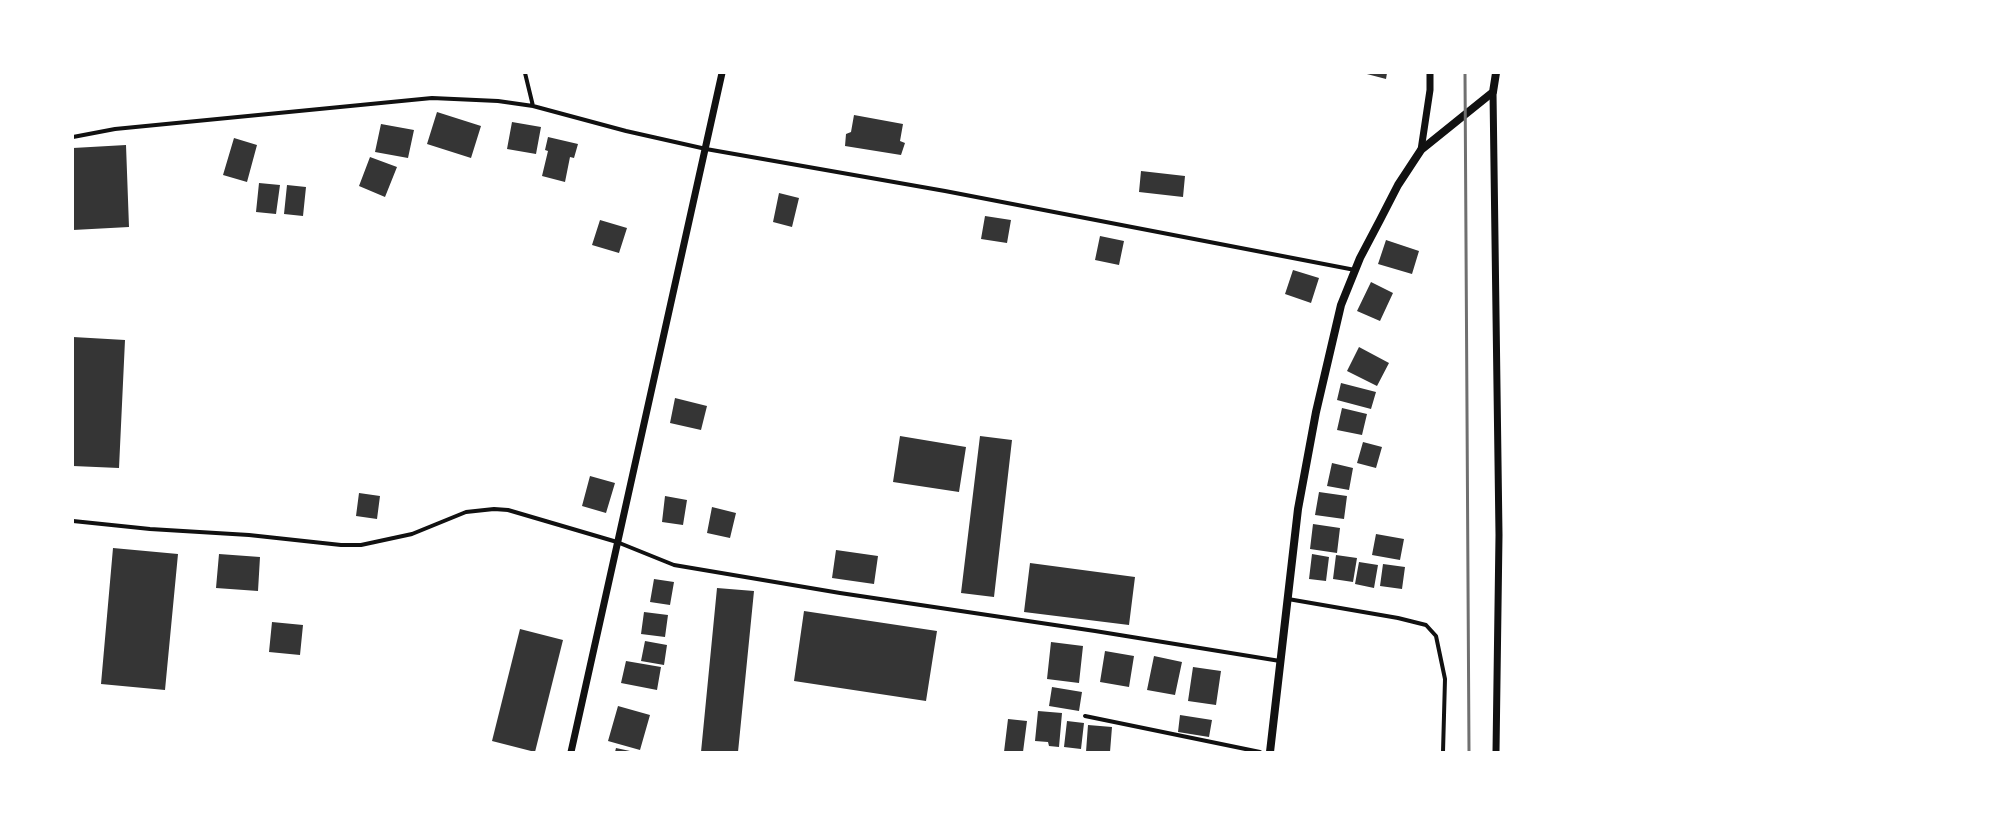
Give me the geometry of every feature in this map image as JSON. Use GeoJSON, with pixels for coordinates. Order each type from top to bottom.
{"type":"FeatureCollection","features":[{"type":"Feature","properties":{"kind":"main road"},"geometry":{"type":"LineString","coordinates":[[1270,752],[1298,509],[1315,419],[1341,305],[1360,258],[1398,185],[1421,150],[1493,92],[1496,73]]}},
{"type":"Feature","properties":{"kind":"street"},"geometry":{"type":"LineString","coordinates":[[525,73],[533,106]]}},
{"type":"Feature","properties":{"kind":"street"},"geometry":{"type":"LineString","coordinates":[[571,752],[722,73]]}},
{"type":"Feature","properties":{"kind":"street"},"geometry":{"type":"LineString","coordinates":[[1421,150],[1430,90],[1430,73]]}},
{"type":"Feature","properties":{"kind":"street"},"geometry":{"type":"LineString","coordinates":[[1493,92],[1499,535],[1496,752]]}},
{"type":"Feature","properties":{"kind":"street"},"geometry":{"type":"LineString","coordinates":[[73,137],[115,129],[432,98],[498,101],[533,106],[626,131],[706,149],[945,191],[1356,270]]}},
{"type":"Feature","properties":{"kind":"street"},"geometry":{"type":"LineString","coordinates":[[73,521],[150,529],[249,535],[361,545],[412,534],[466,512],[494,509],[520,513],[617,542],[674,565],[840,593],[1095,631],[1280,661]]}},
{"type":"Feature","properties":{"kind":"street"},"geometry":{"type":"LineString","coordinates":[[1288,599],[1398,618],[1426,625],[1436,636],[1445,679],[1443,752]]}},
{"type":"Feature","properties":{"kind":"street"},"geometry":{"type":"LineString","coordinates":[[1086,716],[1260,752]]}},
{"type":"Feature","properties":{"kind":"building"},"geometry":{"type":"Polygon","coordinates":[[[1363,73],[1387,73],[1386,79],[1363,73]]]}},
{"type":"Feature","properties":{"kind":"building"},"geometry":{"type":"Polygon","coordinates":[[[437,112],[481,126],[471,158],[427,144],[437,112]]]}},
{"type":"Feature","properties":{"kind":"building"},"geometry":{"type":"Polygon","coordinates":[[[854,115],[903,124],[900,141],[905,143],[901,155],[845,146],[846,134],[851,132],[854,115]]]}},
{"type":"Feature","properties":{"kind":"building"},"geometry":{"type":"Polygon","coordinates":[[[512,122],[541,127],[536,154],[507,149],[512,122]]]}},
{"type":"Feature","properties":{"kind":"building"},"geometry":{"type":"Polygon","coordinates":[[[381,124],[414,130],[408,158],[375,152],[381,124]]]}},
{"type":"Feature","properties":{"kind":"building"},"geometry":{"type":"Polygon","coordinates":[[[548,137],[578,144],[574,158],[570,157],[565,182],[542,176],[548,151],[545,150],[548,137]]]}},
{"type":"Feature","properties":{"kind":"building"},"geometry":{"type":"Polygon","coordinates":[[[234,138],[257,145],[247,182],[223,175],[234,138]]]}},
{"type":"Feature","properties":{"kind":"building"},"geometry":{"type":"Polygon","coordinates":[[[126,145],[129,227],[73,230],[73,148],[126,145]]]}},
{"type":"Feature","properties":{"kind":"building"},"geometry":{"type":"Polygon","coordinates":[[[370,157],[397,167],[385,197],[359,186],[370,157]]]}},
{"type":"Feature","properties":{"kind":"building"},"geometry":{"type":"Polygon","coordinates":[[[1141,171],[1185,176],[1183,197],[1139,192],[1141,171]]]}},
{"type":"Feature","properties":{"kind":"building"},"geometry":{"type":"Polygon","coordinates":[[[259,183],[280,185],[276,214],[256,212],[259,183]]]}},
{"type":"Feature","properties":{"kind":"building"},"geometry":{"type":"Polygon","coordinates":[[[287,185],[306,187],[303,216],[284,214],[287,185]]]}},
{"type":"Feature","properties":{"kind":"building"},"geometry":{"type":"Polygon","coordinates":[[[779,193],[799,198],[792,227],[773,222],[779,193]]]}},
{"type":"Feature","properties":{"kind":"building"},"geometry":{"type":"Polygon","coordinates":[[[985,216],[1011,220],[1007,243],[981,239],[985,216]]]}},
{"type":"Feature","properties":{"kind":"building"},"geometry":{"type":"Polygon","coordinates":[[[600,220],[627,228],[619,253],[592,245],[600,220]]]}},
{"type":"Feature","properties":{"kind":"building"},"geometry":{"type":"Polygon","coordinates":[[[1100,236],[1124,241],[1119,265],[1095,260],[1100,236]]]}},
{"type":"Feature","properties":{"kind":"building"},"geometry":{"type":"Polygon","coordinates":[[[1386,240],[1419,251],[1412,274],[1378,264],[1386,240]]]}},
{"type":"Feature","properties":{"kind":"building"},"geometry":{"type":"Polygon","coordinates":[[[1293,270],[1319,278],[1311,303],[1285,294],[1293,270]]]}},
{"type":"Feature","properties":{"kind":"building"},"geometry":{"type":"Polygon","coordinates":[[[1371,282],[1393,293],[1380,321],[1357,311],[1371,282]]]}},
{"type":"Feature","properties":{"kind":"building"},"geometry":{"type":"Polygon","coordinates":[[[73,337],[125,340],[119,468],[73,466],[73,337]]]}},
{"type":"Feature","properties":{"kind":"building"},"geometry":{"type":"Polygon","coordinates":[[[1359,347],[1389,363],[1377,386],[1347,371],[1359,347]]]}},
{"type":"Feature","properties":{"kind":"building"},"geometry":{"type":"Polygon","coordinates":[[[1341,383],[1376,392],[1371,409],[1337,400],[1341,383]]]}},
{"type":"Feature","properties":{"kind":"building"},"geometry":{"type":"Polygon","coordinates":[[[675,398],[707,406],[701,430],[670,423],[675,398]]]}},
{"type":"Feature","properties":{"kind":"building"},"geometry":{"type":"Polygon","coordinates":[[[1342,408],[1367,414],[1362,435],[1337,430],[1342,408]]]}},
{"type":"Feature","properties":{"kind":"building"},"geometry":{"type":"Polygon","coordinates":[[[900,436],[966,447],[959,492],[893,482],[900,436]]]}},
{"type":"Feature","properties":{"kind":"building"},"geometry":{"type":"Polygon","coordinates":[[[980,436],[1012,440],[994,597],[961,593],[980,436]]]}},
{"type":"Feature","properties":{"kind":"building"},"geometry":{"type":"Polygon","coordinates":[[[1363,442],[1382,447],[1376,468],[1357,463],[1363,442]]]}},
{"type":"Feature","properties":{"kind":"building"},"geometry":{"type":"Polygon","coordinates":[[[1332,463],[1353,468],[1349,490],[1327,486],[1332,463]]]}},
{"type":"Feature","properties":{"kind":"building"},"geometry":{"type":"Polygon","coordinates":[[[590,476],[615,483],[606,513],[582,506],[590,476]]]}},
{"type":"Feature","properties":{"kind":"building"},"geometry":{"type":"Polygon","coordinates":[[[1319,492],[1347,496],[1344,519],[1315,515],[1319,492]]]}},
{"type":"Feature","properties":{"kind":"building"},"geometry":{"type":"Polygon","coordinates":[[[359,493],[380,496],[377,519],[356,516],[359,493]]]}},
{"type":"Feature","properties":{"kind":"building"},"geometry":{"type":"Polygon","coordinates":[[[665,496],[687,500],[683,525],[662,522],[665,496]]]}},
{"type":"Feature","properties":{"kind":"building"},"geometry":{"type":"Polygon","coordinates":[[[712,507],[736,513],[730,538],[707,533],[712,507]]]}},
{"type":"Feature","properties":{"kind":"building"},"geometry":{"type":"Polygon","coordinates":[[[1313,524],[1340,528],[1337,553],[1310,549],[1313,524]]]}},
{"type":"Feature","properties":{"kind":"building"},"geometry":{"type":"Polygon","coordinates":[[[1376,534],[1404,539],[1400,560],[1372,555],[1376,534]]]}},
{"type":"Feature","properties":{"kind":"building"},"geometry":{"type":"Polygon","coordinates":[[[113,548],[178,554],[165,690],[101,684],[113,548]]]}},
{"type":"Feature","properties":{"kind":"building"},"geometry":{"type":"Polygon","coordinates":[[[836,550],[878,556],[874,584],[832,578],[836,550]]]}},
{"type":"Feature","properties":{"kind":"building"},"geometry":{"type":"Polygon","coordinates":[[[219,554],[260,557],[258,591],[216,588],[219,554]]]}},
{"type":"Feature","properties":{"kind":"building"},"geometry":{"type":"Polygon","coordinates":[[[1312,554],[1329,557],[1326,581],[1309,579],[1312,554]]]}},
{"type":"Feature","properties":{"kind":"building"},"geometry":{"type":"Polygon","coordinates":[[[1336,555],[1357,558],[1353,582],[1333,579],[1336,555]]]}},
{"type":"Feature","properties":{"kind":"building"},"geometry":{"type":"Polygon","coordinates":[[[1359,562],[1378,565],[1374,588],[1355,584],[1359,562]]]}},
{"type":"Feature","properties":{"kind":"building"},"geometry":{"type":"Polygon","coordinates":[[[1030,563],[1135,577],[1129,625],[1024,612],[1030,563]]]}},
{"type":"Feature","properties":{"kind":"building"},"geometry":{"type":"Polygon","coordinates":[[[1383,564],[1405,567],[1402,589],[1380,586],[1383,564]]]}},
{"type":"Feature","properties":{"kind":"building"},"geometry":{"type":"Polygon","coordinates":[[[654,579],[674,582],[670,605],[650,602],[654,579]]]}},
{"type":"Feature","properties":{"kind":"building"},"geometry":{"type":"Polygon","coordinates":[[[717,588],[754,591],[738,752],[701,752],[717,588]]]}},
{"type":"Feature","properties":{"kind":"building"},"geometry":{"type":"Polygon","coordinates":[[[804,611],[937,631],[926,701],[794,681],[804,611]]]}},
{"type":"Feature","properties":{"kind":"building"},"geometry":{"type":"Polygon","coordinates":[[[644,612],[668,615],[665,637],[641,634],[644,612]]]}},
{"type":"Feature","properties":{"kind":"building"},"geometry":{"type":"Polygon","coordinates":[[[272,622],[303,625],[300,655],[269,652],[272,622]]]}},
{"type":"Feature","properties":{"kind":"building"},"geometry":{"type":"Polygon","coordinates":[[[520,629],[563,640],[535,752],[492,741],[520,629]]]}},
{"type":"Feature","properties":{"kind":"building"},"geometry":{"type":"Polygon","coordinates":[[[645,641],[667,645],[664,665],[641,661],[645,641]]]}},
{"type":"Feature","properties":{"kind":"building"},"geometry":{"type":"Polygon","coordinates":[[[1051,642],[1083,646],[1079,683],[1047,679],[1051,642]]]}},
{"type":"Feature","properties":{"kind":"building"},"geometry":{"type":"Polygon","coordinates":[[[1105,651],[1134,656],[1129,687],[1100,682],[1105,651]]]}},
{"type":"Feature","properties":{"kind":"building"},"geometry":{"type":"Polygon","coordinates":[[[1154,656],[1182,662],[1175,695],[1147,690],[1154,656]]]}},
{"type":"Feature","properties":{"kind":"building"},"geometry":{"type":"Polygon","coordinates":[[[626,661],[661,667],[657,690],[621,683],[626,661]]]}},
{"type":"Feature","properties":{"kind":"building"},"geometry":{"type":"Polygon","coordinates":[[[1193,667],[1221,671],[1216,705],[1188,701],[1193,667]]]}},
{"type":"Feature","properties":{"kind":"building"},"geometry":{"type":"Polygon","coordinates":[[[1052,687],[1082,692],[1079,711],[1049,706],[1052,687]]]}},
{"type":"Feature","properties":{"kind":"building"},"geometry":{"type":"Polygon","coordinates":[[[618,706],[650,715],[640,750],[608,741],[618,706]]]}},
{"type":"Feature","properties":{"kind":"building"},"geometry":{"type":"Polygon","coordinates":[[[1038,711],[1062,713],[1059,747],[1049,746],[1048,742],[1035,741],[1038,711]]]}},
{"type":"Feature","properties":{"kind":"building"},"geometry":{"type":"Polygon","coordinates":[[[1180,715],[1212,720],[1209,737],[1178,732],[1180,715]]]}},
{"type":"Feature","properties":{"kind":"building"},"geometry":{"type":"Polygon","coordinates":[[[1008,719],[1027,721],[1023,752],[1004,752],[1008,719]]]}},
{"type":"Feature","properties":{"kind":"building"},"geometry":{"type":"Polygon","coordinates":[[[1067,721],[1084,723],[1081,749],[1064,747],[1067,721]]]}},
{"type":"Feature","properties":{"kind":"building"},"geometry":{"type":"Polygon","coordinates":[[[1088,725],[1112,727],[1110,752],[1086,752],[1088,725]]]}},
{"type":"Feature","properties":{"kind":"building"},"geometry":{"type":"Polygon","coordinates":[[[616,748],[630,751],[630,752],[615,752],[616,748]]]}},
{"type":"Feature","properties":{"kind":"railway"},"geometry":{"type":"LineString","coordinates":[[1465,73],[1469,752]]}}]}
